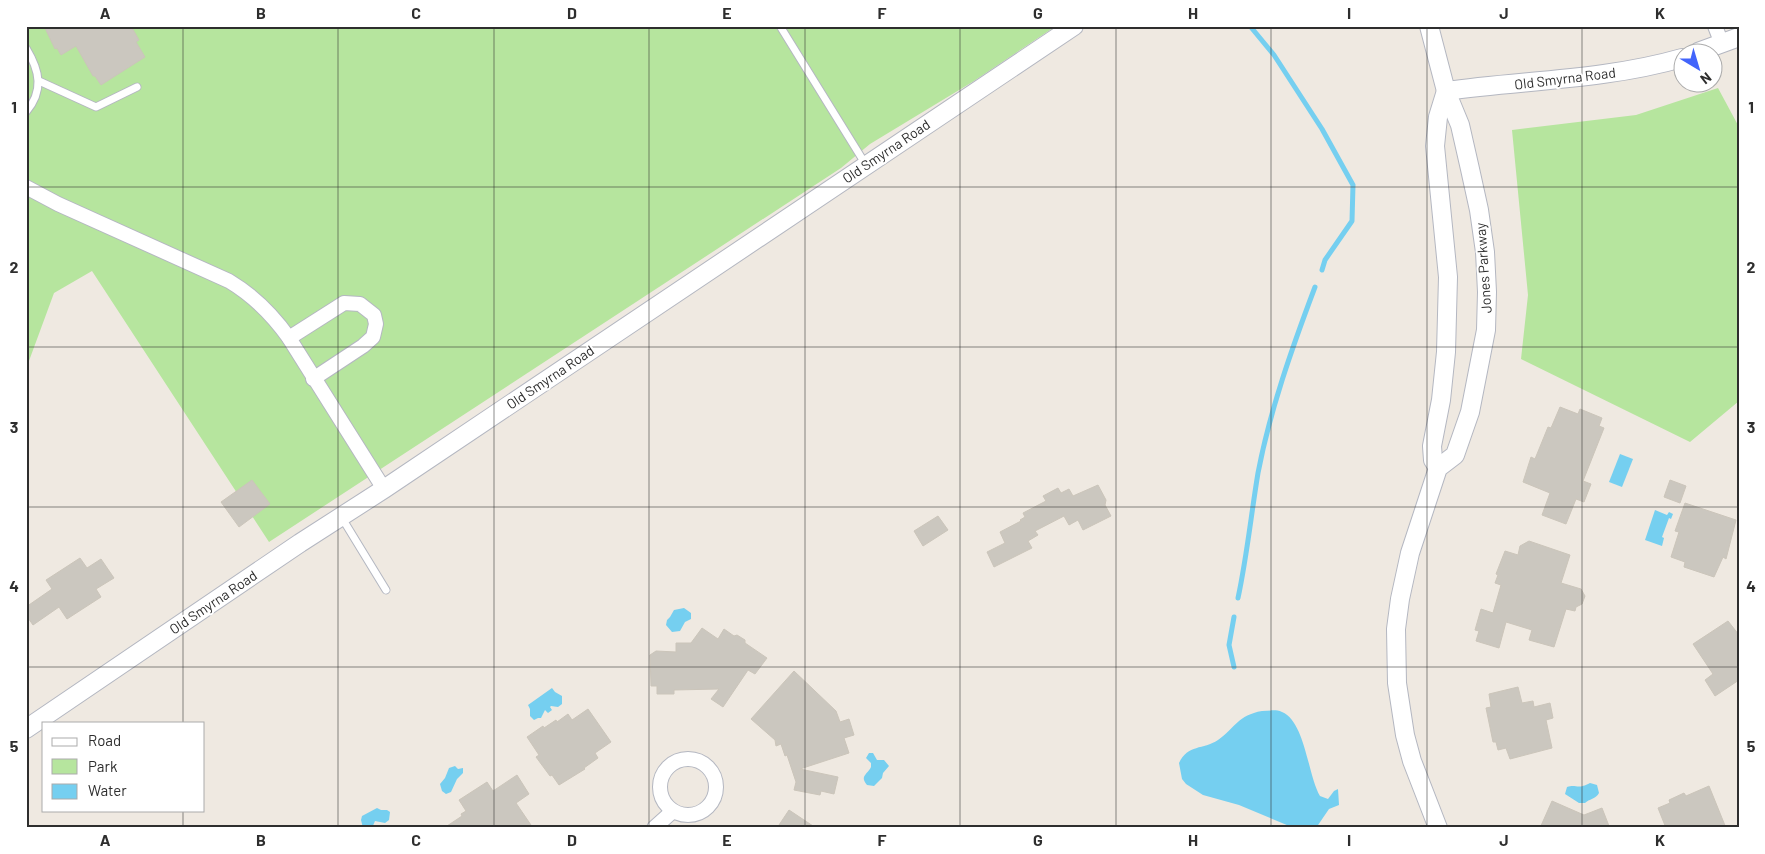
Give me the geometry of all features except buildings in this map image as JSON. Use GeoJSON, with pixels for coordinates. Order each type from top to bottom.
{"type":"FeatureCollection","features":[{"type":"Feature","properties":{"kind":"street","name":"Old Smyrna Road"},"geometry":{"type":"LineString","coordinates":[[26,729],[1074,26]]}},
{"type":"Feature","properties":{"kind":"street","name":"Jones Parkway"},"geometry":{"type":"LineString","coordinates":[[1429,26],[1446,91],[1460,125],[1479,210],[1485,252],[1487,292],[1486,330],[1470,412],[1455,455],[1438,468],[1410,552],[1396,629],[1397,683],[1405,735],[1415,770],[1438,828]]}},
{"type":"Feature","properties":{"kind":"street"},"geometry":{"type":"LineString","coordinates":[[1715,26],[1721,42]]}},
{"type":"Feature","properties":{"kind":"street"},"geometry":{"type":"LineString","coordinates":[[1722,44],[1739,37]]}},
{"type":"Feature","properties":{"kind":"street","name":"Old Smyrna Road"},"geometry":{"type":"LineString","coordinates":[[1446,91],[1638,70],[1672,61]]}},
{"type":"Feature","properties":{"kind":"street"},"geometry":{"type":"LineString","coordinates":[[1438,468],[1433,460],[1432,446],[1441,400],[1446,352],[1448,277],[1435,146],[1438,117],[1446,91]]}},
{"type":"Feature","properties":{"kind":"street"},"geometry":{"type":"LineString","coordinates":[[26,187],[58,204],[229,281],[248,293],[265,308],[288,338],[384,489]]}},
{"type":"Feature","properties":{"kind":"street"},"geometry":{"type":"LineString","coordinates":[[288,338],[344,303],[360,304],[374,314],[376,324],[374,337],[313,379]]}},
{"type":"Feature","properties":{"kind":"street"},"geometry":{"type":"LineString","coordinates":[[691,760],[704,764],[712,772],[715,779],[716,786],[713,800],[707,808],[697,814],[686,815],[673,811],[666,804],[661,793],[661,782],[665,772],[673,764],[680,761],[691,760]]}},
{"type":"Feature","properties":{"kind":"street"},"geometry":{"type":"LineString","coordinates":[[654,828],[673,811]]}},
{"type":"Feature","properties":{"kind":"lane"},"geometry":{"type":"LineString","coordinates":[[780,26],[866,165]]}},
{"type":"Feature","properties":{"kind":"lane"},"geometry":{"type":"LineString","coordinates":[[26,48],[33,59],[40,81],[34,104],[26,112]]}},
{"type":"Feature","properties":{"kind":"lane"},"geometry":{"type":"LineString","coordinates":[[40,81],[96,106],[137,88]]}},
{"type":"Feature","properties":{"kind":"lane"},"geometry":{"type":"LineString","coordinates":[[341,516],[386,590]]}},
{"type":"Feature","properties":{"kind":"green space"},"geometry":{"type":"Polygon","coordinates":[[[26,26],[1056,26],[974,81],[870,144],[841,168],[269,542],[92,271],[54,293],[26,369],[26,26]]]}},
{"type":"Feature","properties":{"kind":"green space"},"geometry":{"type":"Polygon","coordinates":[[[1706,92],[1720,92],[1739,127],[1739,401],[1690,442],[1521,359],[1528,295],[1512,130],[1636,115],[1706,92]]]}},
{"type":"Feature","properties":{"kind":"water"},"geometry":{"type":"Polygon","coordinates":[[[1620,454],[1633,459],[1622,487],[1609,482],[1620,454]]]}},
{"type":"Feature","properties":{"kind":"water"},"geometry":{"type":"Polygon","coordinates":[[[1655,510],[1667,515],[1669,512],[1673,514],[1671,519],[1669,518],[1662,537],[1664,538],[1662,546],[1645,540],[1655,510]]]}},
{"type":"Feature","properties":{"kind":"water"},"geometry":{"type":"Polygon","coordinates":[[[684,608],[691,613],[691,619],[685,622],[680,631],[672,632],[666,625],[667,620],[674,610],[684,608]]]}},
{"type":"Feature","properties":{"kind":"water"},"geometry":{"type":"Polygon","coordinates":[[[552,688],[562,696],[562,704],[558,707],[551,706],[552,710],[548,713],[545,710],[541,718],[534,720],[530,716],[528,705],[552,688]]]}},
{"type":"Feature","properties":{"kind":"water"},"geometry":{"type":"Polygon","coordinates":[[[1274,710],[1290,717],[1301,737],[1320,796],[1328,799],[1338,789],[1339,805],[1329,809],[1316,828],[1294,828],[1239,805],[1203,795],[1186,784],[1182,779],[1179,763],[1187,753],[1218,740],[1237,722],[1262,711],[1274,710]]]}},
{"type":"Feature","properties":{"kind":"water"},"geometry":{"type":"Polygon","coordinates":[[[869,753],[873,753],[877,760],[884,760],[889,766],[883,773],[882,778],[874,786],[867,785],[864,779],[871,767],[871,763],[866,758],[869,753]]]}},
{"type":"Feature","properties":{"kind":"water"},"geometry":{"type":"Polygon","coordinates":[[[455,766],[458,769],[463,768],[463,773],[457,779],[451,792],[446,794],[442,791],[440,784],[449,768],[455,766]]]}},
{"type":"Feature","properties":{"kind":"water"},"geometry":{"type":"Polygon","coordinates":[[[1590,783],[1597,785],[1599,793],[1596,797],[1585,803],[1579,803],[1565,794],[1567,787],[1580,787],[1590,783]]]}},
{"type":"Feature","properties":{"kind":"water"},"geometry":{"type":"Polygon","coordinates":[[[377,808],[390,812],[389,820],[385,823],[375,821],[372,828],[363,828],[362,816],[377,808]]]}},
{"type":"Feature","properties":{"kind":"waterway"},"geometry":{"type":"LineString","coordinates":[[1250,26],[1274,55],[1322,129],[1353,185],[1352,221],[1325,260],[1322,270]]}},
{"type":"Feature","properties":{"kind":"waterway"},"geometry":{"type":"LineString","coordinates":[[1238,598],[1263,449],[1290,356],[1315,287]]}},
{"type":"Feature","properties":{"kind":"waterway"},"geometry":{"type":"LineString","coordinates":[[1234,617],[1229,645],[1234,667]]}}]}
